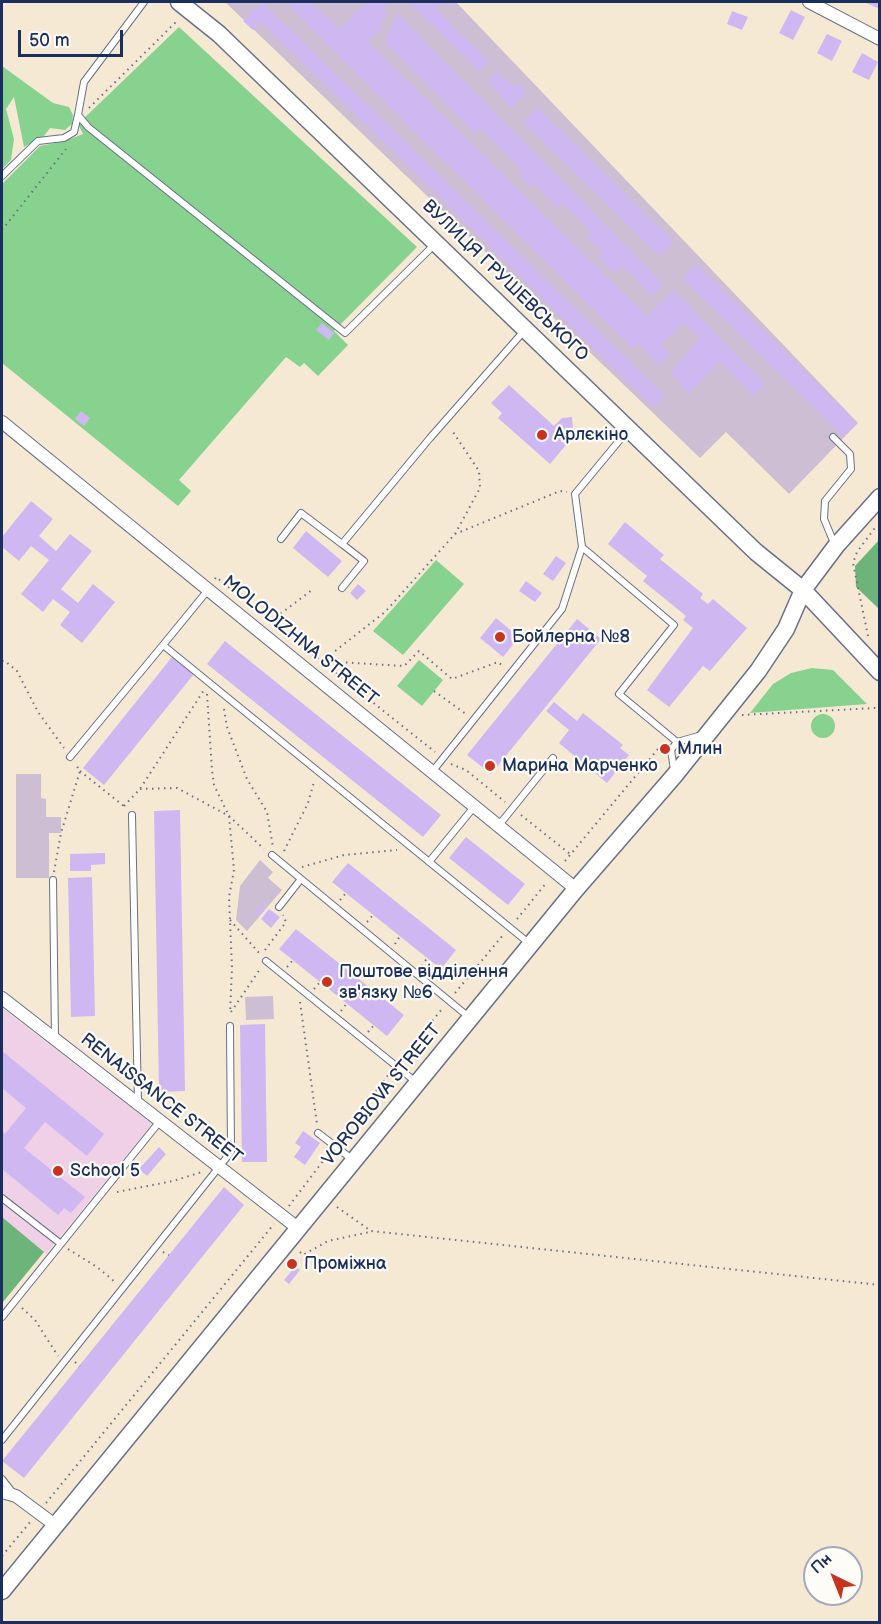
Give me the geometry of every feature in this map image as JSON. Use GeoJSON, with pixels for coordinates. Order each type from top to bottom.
{"type":"FeatureCollection","features":[{"type":"Feature","properties":{"kind":"main road","name":"ВУЛИЦЯ ГРУШЕВСЬКОГО"},"geometry":{"type":"LineString","coordinates":[[185,6],[526,328],[628,430],[756,552],[803,590],[874,668]]}},
{"type":"Feature","properties":{"kind":"main road","name":"VOROBIOVA STREET"},"geometry":{"type":"LineString","coordinates":[[2,1591],[576,889],[674,776],[758,671],[786,629],[803,590],[836,546],[879,498]]}},
{"type":"Feature","properties":{"kind":"street"},"geometry":{"type":"LineString","coordinates":[[809,2],[879,39]]}},
{"type":"Feature","properties":{"kind":"street","name":"MOLODIZHNA STREET"},"geometry":{"type":"LineString","coordinates":[[2,422],[576,889]]}},
{"type":"Feature","properties":{"kind":"street","name":"RENAISSANCE STREET"},"geometry":{"type":"LineString","coordinates":[[2,998],[299,1229]]}},
{"type":"Feature","properties":{"kind":"street"},"geometry":{"type":"LineString","coordinates":[[2,1492],[16,1496],[55,1525]]}},
{"type":"Feature","properties":{"kind":"lane"},"geometry":{"type":"LineString","coordinates":[[2,176],[38,141],[64,138],[74,132],[84,82],[144,2]]}},
{"type":"Feature","properties":{"kind":"lane"},"geometry":{"type":"LineString","coordinates":[[78,115],[88,127],[345,333],[436,242]]}},
{"type":"Feature","properties":{"kind":"lane"},"geometry":{"type":"LineString","coordinates":[[342,544],[445,420],[526,328]]}},
{"type":"Feature","properties":{"kind":"lane"},"geometry":{"type":"LineString","coordinates":[[432,772],[562,609],[582,547],[575,494],[628,430]]}},
{"type":"Feature","properties":{"kind":"lane"},"geometry":{"type":"LineString","coordinates":[[833,437],[850,454],[851,469],[825,501],[824,519],[836,546]]}},
{"type":"Feature","properties":{"kind":"lane"},"geometry":{"type":"LineString","coordinates":[[281,539],[301,513],[364,561],[342,588]]}},
{"type":"Feature","properties":{"kind":"lane"},"geometry":{"type":"LineString","coordinates":[[582,547],[674,625],[619,694],[677,742]]}},
{"type":"Feature","properties":{"kind":"lane"},"geometry":{"type":"LineString","coordinates":[[70,757],[208,590]]}},
{"type":"Feature","properties":{"kind":"lane"},"geometry":{"type":"LineString","coordinates":[[163,645],[530,945]]}},
{"type":"Feature","properties":{"kind":"lane"},"geometry":{"type":"LineString","coordinates":[[674,776],[671,750],[677,742],[708,733]]}},
{"type":"Feature","properties":{"kind":"lane"},"geometry":{"type":"LineString","coordinates":[[499,825],[553,758]]}},
{"type":"Feature","properties":{"kind":"lane"},"geometry":{"type":"LineString","coordinates":[[429,862],[475,805]]}},
{"type":"Feature","properties":{"kind":"lane"},"geometry":{"type":"LineString","coordinates":[[132,815],[138,1104]]}},
{"type":"Feature","properties":{"kind":"lane"},"geometry":{"type":"LineString","coordinates":[[275,858],[470,1018]]}},
{"type":"Feature","properties":{"kind":"lane"},"geometry":{"type":"LineString","coordinates":[[279,907],[301,879]]}},
{"type":"Feature","properties":{"kind":"lane"},"geometry":{"type":"LineString","coordinates":[[53,880],[55,1040]]}},
{"type":"Feature","properties":{"kind":"lane"},"geometry":{"type":"LineString","coordinates":[[266,961],[417,1083]]}},
{"type":"Feature","properties":{"kind":"lane"},"geometry":{"type":"LineString","coordinates":[[2,1440],[231,1152],[230,1026]]}},
{"type":"Feature","properties":{"kind":"lane"},"geometry":{"type":"LineString","coordinates":[[2,1317],[160,1121]]}},
{"type":"Feature","properties":{"kind":"lane"},"geometry":{"type":"LineString","coordinates":[[318,1133],[353,1160]]}},
{"type":"Feature","properties":{"kind":"lane"},"geometry":{"type":"LineString","coordinates":[[2,1198],[61,1244]]}},
{"type":"Feature","properties":{"kind":"lane"},"geometry":{"type":"LineString","coordinates":[[2,1479],[16,1496]]}},
{"type":"Feature","properties":{"kind":"path"},"geometry":{"type":"LineString","coordinates":[[78,115],[97,102],[185,6]]}},
{"type":"Feature","properties":{"kind":"path"},"geometry":{"type":"LineString","coordinates":[[2,230],[66,148],[74,132]]}},
{"type":"Feature","properties":{"kind":"path"},"geometry":{"type":"LineString","coordinates":[[312,674],[322,662],[385,612],[455,534],[480,488],[479,471],[445,420]]}},
{"type":"Feature","properties":{"kind":"path"},"geometry":{"type":"LineString","coordinates":[[455,534],[560,491],[575,494]]}},
{"type":"Feature","properties":{"kind":"path"},"geometry":{"type":"LineString","coordinates":[[874,668],[868,626],[854,578],[853,563],[857,552],[879,521]]}},
{"type":"Feature","properties":{"kind":"path"},"geometry":{"type":"LineString","coordinates":[[272,621],[312,590]]}},
{"type":"Feature","properties":{"kind":"path"},"geometry":{"type":"LineString","coordinates":[[322,662],[404,666],[419,651],[452,679],[498,662],[512,672]]}},
{"type":"Feature","properties":{"kind":"path"},"geometry":{"type":"LineString","coordinates":[[2,661],[17,671],[38,712],[80,771],[132,815]]}},
{"type":"Feature","properties":{"kind":"path"},"geometry":{"type":"LineString","coordinates":[[124,806],[140,789],[208,682]]}},
{"type":"Feature","properties":{"kind":"path"},"geometry":{"type":"LineString","coordinates":[[208,682],[206,701],[214,785],[229,816],[234,870],[229,897],[232,968],[230,1026]]}},
{"type":"Feature","properties":{"kind":"path"},"geometry":{"type":"LineString","coordinates":[[434,691],[474,720]]}},
{"type":"Feature","properties":{"kind":"path"},"geometry":{"type":"LineString","coordinates":[[225,696],[227,727],[247,779],[267,812],[275,858]]}},
{"type":"Feature","properties":{"kind":"path"},"geometry":{"type":"LineString","coordinates":[[721,717],[875,708],[879,712]]}},
{"type":"Feature","properties":{"kind":"path"},"geometry":{"type":"LineString","coordinates":[[2,1556],[281,1215],[396,1065],[509,928],[658,749],[677,742]]}},
{"type":"Feature","properties":{"kind":"path"},"geometry":{"type":"LineString","coordinates":[[53,880],[61,833],[80,771]]}},
{"type":"Feature","properties":{"kind":"path"},"geometry":{"type":"LineString","coordinates":[[275,858],[308,803],[317,771]]}},
{"type":"Feature","properties":{"kind":"path"},"geometry":{"type":"LineString","coordinates":[[140,789],[177,788],[229,816],[275,858]]}},
{"type":"Feature","properties":{"kind":"path"},"geometry":{"type":"LineString","coordinates":[[287,868],[344,855],[411,847]]}},
{"type":"Feature","properties":{"kind":"path"},"geometry":{"type":"LineString","coordinates":[[230,1013],[266,961],[265,949],[286,922],[279,907]]}},
{"type":"Feature","properties":{"kind":"path"},"geometry":{"type":"LineString","coordinates":[[229,919],[266,961]]}},
{"type":"Feature","properties":{"kind":"path"},"geometry":{"type":"LineString","coordinates":[[298,987],[318,1133]]}},
{"type":"Feature","properties":{"kind":"path"},"geometry":{"type":"LineString","coordinates":[[98,1197],[174,1181],[219,1167]]}},
{"type":"Feature","properties":{"kind":"path"},"geometry":{"type":"LineString","coordinates":[[324,1197],[371,1231]]}},
{"type":"Feature","properties":{"kind":"path"},"geometry":{"type":"LineString","coordinates":[[303,1255],[328,1241],[371,1231],[879,1285]]}},
{"type":"Feature","properties":{"kind":"path"},"geometry":{"type":"LineString","coordinates":[[61,1244],[97,1267],[123,1288]]}},
{"type":"Feature","properties":{"kind":"path"},"geometry":{"type":"LineString","coordinates":[[164,1252],[169,1255]]}},
{"type":"Feature","properties":{"kind":"path"},"geometry":{"type":"LineString","coordinates":[[15,1301],[35,1320],[63,1363]]}},
{"type":"Feature","properties":{"kind":"shaded area"},"geometry":{"type":"Polygon","coordinates":[[[225,2],[456,2],[858,423],[789,494],[726,432],[700,458],[225,2]]]}},
{"type":"Feature","properties":{"kind":"shaded area"},"geometry":{"type":"Polygon","coordinates":[[[16,774],[41,774],[41,798],[46,799],[46,817],[61,817],[61,833],[49,833],[49,878],[16,878],[16,774]]]}},
{"type":"Feature","properties":{"kind":"shaded area"},"geometry":{"type":"Polygon","coordinates":[[[260,860],[273,872],[268,878],[282,890],[247,931],[236,920],[240,886],[260,860]]]}},
{"type":"Feature","properties":{"kind":"shaded area"},"geometry":{"type":"Polygon","coordinates":[[[273,996],[274,1019],[246,1020],[245,997],[273,996]]]}},
{"type":"Feature","properties":{"kind":"shaded area","name":"School 5"},"geometry":{"type":"Polygon","coordinates":[[[2,1008],[152,1124],[46,1254],[2,1217],[2,1008]]]}},
{"type":"Feature","properties":{"kind":"green space"},"geometry":{"type":"Polygon","coordinates":[[[179,27],[417,247],[334,331],[348,345],[318,376],[304,363],[300,367],[286,357],[179,480],[191,491],[178,506],[2,363],[2,184],[40,146],[65,141],[83,134],[78,124],[179,27]]]}},
{"type":"Feature","properties":{"kind":"green space"},"geometry":{"type":"Polygon","coordinates":[[[2,66],[53,103],[69,107],[73,115],[72,124],[65,130],[50,128],[44,136],[24,147],[14,97],[6,109],[14,139],[11,160],[2,169],[2,66]]]}},
{"type":"Feature","properties":{"kind":"green space"},"geometry":{"type":"Polygon","coordinates":[[[879,540],[879,609],[856,587],[855,566],[879,540]]]}},
{"type":"Feature","properties":{"kind":"green space"},"geometry":{"type":"Polygon","coordinates":[[[436,560],[464,584],[403,655],[373,631],[436,560]]]}},
{"type":"Feature","properties":{"kind":"green space"},"geometry":{"type":"Polygon","coordinates":[[[419,660],[443,680],[422,706],[397,686],[419,660]]]}},
{"type":"Feature","properties":{"kind":"green space"},"geometry":{"type":"Polygon","coordinates":[[[812,668],[833,670],[867,704],[750,713],[773,684],[791,673],[812,668]]]}},
{"type":"Feature","properties":{"kind":"green space"},"geometry":{"type":"Polygon","coordinates":[[[823,714],[828,715],[834,721],[834,731],[828,737],[823,738],[818,737],[812,731],[811,726],[812,721],[818,715],[823,714]]]}},
{"type":"Feature","properties":{"kind":"green space"},"geometry":{"type":"Polygon","coordinates":[[[2,1217],[44,1252],[3,1302],[2,1301],[2,1217]]]}},
{"type":"Feature","properties":{"kind":"building"},"geometry":{"type":"Polygon","coordinates":[[[262,2],[664,395],[653,407],[261,22],[253,30],[243,21],[262,2]]]}},
{"type":"Feature","properties":{"kind":"building"},"geometry":{"type":"Polygon","coordinates":[[[285,2],[311,2],[339,29],[367,2],[391,2],[383,9],[388,14],[379,23],[383,27],[368,42],[647,316],[673,290],[766,384],[754,396],[720,362],[689,394],[670,372],[700,338],[684,322],[661,345],[670,353],[659,365],[638,344],[633,349],[285,2]]]}},
{"type":"Feature","properties":{"kind":"building"},"geometry":{"type":"Polygon","coordinates":[[[408,2],[444,2],[436,9],[489,61],[479,71],[408,2]]]}},
{"type":"Feature","properties":{"kind":"building"},"geometry":{"type":"Polygon","coordinates":[[[864,2],[880,2],[880,9],[864,2]]]}},
{"type":"Feature","properties":{"kind":"building"},"geometry":{"type":"Polygon","coordinates":[[[791,10],[805,17],[793,40],[779,33],[791,10]]]}},
{"type":"Feature","properties":{"kind":"building"},"geometry":{"type":"Polygon","coordinates":[[[732,11],[748,17],[742,30],[727,24],[732,11]]]}},
{"type":"Feature","properties":{"kind":"building"},"geometry":{"type":"Polygon","coordinates":[[[397,13],[651,271],[663,285],[652,296],[622,265],[614,273],[598,257],[603,253],[586,236],[591,232],[563,203],[558,208],[537,186],[530,186],[518,174],[522,170],[481,129],[475,134],[385,42],[397,13]]]}},
{"type":"Feature","properties":{"kind":"building"},"geometry":{"type":"Polygon","coordinates":[[[827,34],[842,41],[832,61],[817,53],[827,34]]]}},
{"type":"Feature","properties":{"kind":"building"},"geometry":{"type":"Polygon","coordinates":[[[862,53],[878,62],[869,80],[852,72],[862,53]]]}},
{"type":"Feature","properties":{"kind":"building"},"geometry":{"type":"Polygon","coordinates":[[[497,71],[514,87],[518,83],[527,92],[511,108],[487,81],[497,71]]]}},
{"type":"Feature","properties":{"kind":"building"},"geometry":{"type":"Polygon","coordinates":[[[537,107],[674,242],[659,256],[523,122],[537,107]]]}},
{"type":"Feature","properties":{"kind":"building"},"geometry":{"type":"Polygon","coordinates":[[[696,264],[857,423],[843,437],[682,278],[696,264]]]}},
{"type":"Feature","properties":{"kind":"building"},"geometry":{"type":"Polygon","coordinates":[[[322,323],[334,333],[329,340],[316,330],[322,323]]]}},
{"type":"Feature","properties":{"kind":"building","name":"Арлєкіно"},"geometry":{"type":"Polygon","coordinates":[[[509,385],[554,426],[562,418],[572,417],[573,428],[561,441],[566,445],[550,464],[498,418],[502,413],[491,403],[509,385]]]}},
{"type":"Feature","properties":{"kind":"building"},"geometry":{"type":"Polygon","coordinates":[[[81,411],[90,418],[84,426],[75,419],[81,411]]]}},
{"type":"Feature","properties":{"kind":"building"},"geometry":{"type":"Polygon","coordinates":[[[31,501],[53,519],[39,536],[56,551],[70,534],[92,551],[61,589],[78,603],[93,584],[115,602],[82,643],[60,625],[70,612],[53,599],[43,612],[21,594],[49,560],[31,546],[19,561],[2,547],[2,537],[31,501]]]}},
{"type":"Feature","properties":{"kind":"building"},"geometry":{"type":"Polygon","coordinates":[[[625,522],[664,555],[660,559],[703,594],[700,598],[708,604],[713,599],[747,628],[710,671],[703,666],[669,707],[647,690],[693,628],[683,620],[686,616],[643,581],[647,576],[608,544],[625,522]]]}},
{"type":"Feature","properties":{"kind":"building"},"geometry":{"type":"Polygon","coordinates":[[[306,531],[342,561],[328,577],[293,548],[306,531]]]}},
{"type":"Feature","properties":{"kind":"building"},"geometry":{"type":"Polygon","coordinates":[[[556,556],[566,563],[553,581],[543,574],[556,556]]]}},
{"type":"Feature","properties":{"kind":"building"},"geometry":{"type":"Polygon","coordinates":[[[526,581],[542,593],[535,602],[519,591],[526,581]]]}},
{"type":"Feature","properties":{"kind":"building"},"geometry":{"type":"Polygon","coordinates":[[[358,584],[366,591],[357,600],[350,593],[358,584]]]}},
{"type":"Feature","properties":{"kind":"building","name":"Бойлерна №8"},"geometry":{"type":"Polygon","coordinates":[[[496,618],[519,637],[503,657],[480,638],[496,618]]]}},
{"type":"Feature","properties":{"kind":"building"},"geometry":{"type":"Polygon","coordinates":[[[577,619],[601,639],[491,774],[467,755],[577,619]]]}},
{"type":"Feature","properties":{"kind":"building"},"geometry":{"type":"Polygon","coordinates":[[[225,641],[441,815],[423,837],[207,664],[225,641]]]}},
{"type":"Feature","properties":{"kind":"building"},"geometry":{"type":"Polygon","coordinates":[[[172,657],[194,674],[104,785],[83,768],[172,657]]]}},
{"type":"Feature","properties":{"kind":"building"},"geometry":{"type":"Polygon","coordinates":[[[554,702],[577,721],[583,713],[623,745],[620,748],[629,755],[607,783],[559,743],[569,730],[546,711],[554,702]]]}},
{"type":"Feature","properties":{"kind":"building"},"geometry":{"type":"Polygon","coordinates":[[[180,810],[185,1091],[159,1092],[154,811],[180,810]]]}},
{"type":"Feature","properties":{"kind":"building"},"geometry":{"type":"Polygon","coordinates":[[[466,837],[525,884],[508,905],[449,858],[466,837]]]}},
{"type":"Feature","properties":{"kind":"building"},"geometry":{"type":"Polygon","coordinates":[[[105,853],[105,864],[91,865],[91,871],[70,871],[70,854],[105,853]]]}},
{"type":"Feature","properties":{"kind":"building"},"geometry":{"type":"Polygon","coordinates":[[[348,863],[456,950],[441,969],[332,882],[348,863]]]}},
{"type":"Feature","properties":{"kind":"building"},"geometry":{"type":"Polygon","coordinates":[[[92,877],[95,1016],[71,1017],[68,878],[92,877]]]}},
{"type":"Feature","properties":{"kind":"building"},"geometry":{"type":"Polygon","coordinates":[[[260,905],[265,909],[259,916],[254,912],[260,905]]]}},
{"type":"Feature","properties":{"kind":"building"},"geometry":{"type":"Polygon","coordinates":[[[269,909],[280,917],[271,928],[261,919],[269,909]]]}},
{"type":"Feature","properties":{"kind":"building"},"geometry":{"type":"Polygon","coordinates":[[[296,929],[404,1015],[387,1036],[279,949],[296,929]]]}},
{"type":"Feature","properties":{"kind":"building"},"geometry":{"type":"Polygon","coordinates":[[[265,1024],[267,1162],[242,1162],[240,1025],[265,1024]]]}},
{"type":"Feature","properties":{"kind":"building"},"geometry":{"type":"Polygon","coordinates":[[[2,1051],[104,1134],[87,1156],[45,1122],[24,1148],[85,1197],[71,1213],[64,1208],[58,1215],[2,1169],[2,1131],[5,1134],[26,1108],[2,1088],[2,1051]]]}},
{"type":"Feature","properties":{"kind":"building"},"geometry":{"type":"Polygon","coordinates":[[[303,1131],[320,1143],[305,1165],[294,1157],[301,1147],[295,1143],[303,1131]]]}},
{"type":"Feature","properties":{"kind":"building"},"geometry":{"type":"Polygon","coordinates":[[[159,1147],[166,1154],[147,1176],[139,1169],[159,1147]]]}},
{"type":"Feature","properties":{"kind":"building"},"geometry":{"type":"Polygon","coordinates":[[[224,1187],[244,1205],[24,1478],[2,1461],[224,1187]]]}},
{"type":"Feature","properties":{"kind":"building"},"geometry":{"type":"Polygon","coordinates":[[[296,1266],[300,1270],[289,1284],[284,1280],[296,1266]]]}},
{"type":"Feature","properties":{"kind":"place","name":"Арлєкіно"},"geometry":{"type":"Point","coordinates":[542,435]}},
{"type":"Feature","properties":{"kind":"place","name":"Бойлерна №8"},"geometry":{"type":"Point","coordinates":[500,637]}},
{"type":"Feature","properties":{"kind":"place","name":"Млин"},"geometry":{"type":"Point","coordinates":[665,749]}},
{"type":"Feature","properties":{"kind":"place","name":"Марина Марченко"},"geometry":{"type":"Point","coordinates":[490,766]}},
{"type":"Feature","properties":{"kind":"place","name":"Поштове відділення зв'язку №6"},"geometry":{"type":"Point","coordinates":[327,982]}},
{"type":"Feature","properties":{"kind":"place","name":"School 5"},"geometry":{"type":"Point","coordinates":[58,1171]}},
{"type":"Feature","properties":{"kind":"place","name":"Проміжна"},"geometry":{"type":"Point","coordinates":[292,1264]}}]}
